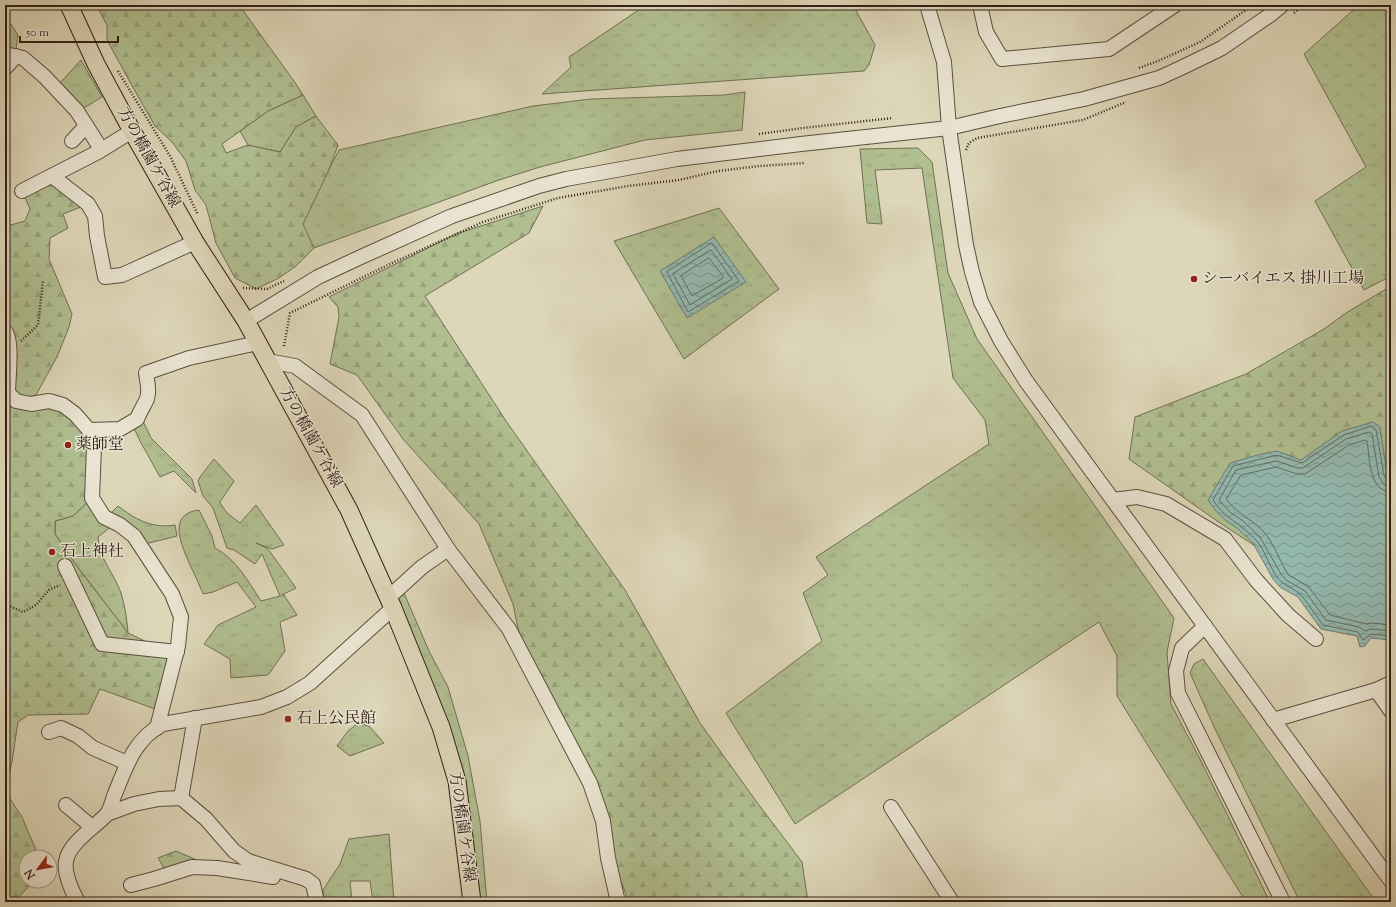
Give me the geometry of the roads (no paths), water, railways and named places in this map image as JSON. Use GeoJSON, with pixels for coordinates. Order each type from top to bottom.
{"type":"FeatureCollection","features":[{"type":"Feature","properties":{"kind":"main road","name":"方の橋薗ケ谷線"},"geometry":{"type":"LineString","coordinates":[[69,5],[96,64],[132,131],[195,242],[246,321],[349,510],[390,603],[441,728],[458,781],[472,902]]}},
{"type":"Feature","properties":{"kind":"street"},"geometry":{"type":"LineString","coordinates":[[927,5],[944,62],[949,128],[966,245],[981,302],[1001,341],[1026,381],[1391,881]]}},
{"type":"Feature","properties":{"kind":"street"},"geometry":{"type":"LineString","coordinates":[[980,5],[986,32],[1002,59],[1109,49],[1176,5]]}},
{"type":"Feature","properties":{"kind":"street"},"geometry":{"type":"LineString","coordinates":[[246,321],[318,277],[363,256],[452,216],[539,186],[566,179],[677,159],[949,128],[1084,99],[1159,78],[1222,48],[1277,6]]}},
{"type":"Feature","properties":{"kind":"street"},"geometry":{"type":"LineString","coordinates":[[5,68],[10,55],[23,58],[77,111],[101,149]]}},
{"type":"Feature","properties":{"kind":"street"},"geometry":{"type":"LineString","coordinates":[[72,141],[86,126]]}},
{"type":"Feature","properties":{"kind":"street"},"geometry":{"type":"LineString","coordinates":[[22,191],[132,131]]}},
{"type":"Feature","properties":{"kind":"street"},"geometry":{"type":"LineString","coordinates":[[52,176],[88,204],[95,216],[97,236],[105,277],[122,275],[195,242]]}},
{"type":"Feature","properties":{"kind":"street"},"geometry":{"type":"LineString","coordinates":[[5,331],[8,334],[10,347],[8,393],[16,401],[31,404],[49,401],[63,405],[89,430],[94,447],[92,498],[104,517],[120,525],[134,536],[172,594],[181,617],[177,652],[157,728]]}},
{"type":"Feature","properties":{"kind":"street"},"geometry":{"type":"LineString","coordinates":[[89,430],[120,429],[137,419],[147,398],[148,387],[146,373],[189,358],[258,343]]}},
{"type":"Feature","properties":{"kind":"street"},"geometry":{"type":"LineString","coordinates":[[268,361],[296,366],[362,415],[448,549],[508,629],[590,783],[603,821],[608,858],[618,902]]}},
{"type":"Feature","properties":{"kind":"street"},"geometry":{"type":"LineString","coordinates":[[1113,500],[1137,497],[1166,504],[1225,539],[1256,580],[1288,615],[1316,639]]}},
{"type":"Feature","properties":{"kind":"street"},"geometry":{"type":"LineString","coordinates":[[107,814],[127,763],[138,745],[151,731],[163,724],[261,707],[287,697],[310,683],[390,603],[422,567],[448,549]]}},
{"type":"Feature","properties":{"kind":"street"},"geometry":{"type":"LineString","coordinates":[[65,566],[102,644],[177,652]]}},
{"type":"Feature","properties":{"kind":"street"},"geometry":{"type":"LineString","coordinates":[[1205,626],[1182,648],[1176,671],[1178,693],[1283,902]]}},
{"type":"Feature","properties":{"kind":"street"},"geometry":{"type":"LineString","coordinates":[[1273,720],[1376,690],[1391,682]]}},
{"type":"Feature","properties":{"kind":"street"},"geometry":{"type":"LineString","coordinates":[[1376,690],[1391,711]]}},
{"type":"Feature","properties":{"kind":"street"},"geometry":{"type":"LineString","coordinates":[[181,798],[195,718]]}},
{"type":"Feature","properties":{"kind":"street"},"geometry":{"type":"LineString","coordinates":[[49,732],[61,728],[78,736],[93,748],[127,763]]}},
{"type":"Feature","properties":{"kind":"street"},"geometry":{"type":"LineString","coordinates":[[78,902],[67,876],[66,861],[72,848],[92,827],[107,814],[134,804],[159,799],[181,798],[206,819],[234,851],[248,862],[295,875],[306,879],[313,884],[318,902]]}},
{"type":"Feature","properties":{"kind":"street"},"geometry":{"type":"LineString","coordinates":[[66,805],[92,827]]}},
{"type":"Feature","properties":{"kind":"street"},"geometry":{"type":"LineString","coordinates":[[891,807],[952,902]]}},
{"type":"Feature","properties":{"kind":"street"},"geometry":{"type":"LineString","coordinates":[[131,884],[154,879],[192,867],[217,868],[247,872],[313,884]]}},
{"type":"Feature","properties":{"kind":"water"},"geometry":{"type":"Polygon","coordinates":[[[714,237],[746,282],[687,318],[660,271],[714,237]]]}},
{"type":"Feature","properties":{"kind":"water"},"geometry":{"type":"Polygon","coordinates":[[[1373,422],[1380,427],[1387,474],[1391,479],[1391,640],[1371,638],[1365,646],[1360,647],[1357,636],[1321,629],[1298,597],[1280,587],[1273,579],[1253,543],[1237,528],[1225,520],[1208,500],[1230,463],[1277,451],[1301,460],[1342,431],[1373,422]]]}},
{"type":"Feature","properties":{"kind":"place","name":"シーバイエス 掛川工場"},"geometry":{"type":"Point","coordinates":[1194,279]}},
{"type":"Feature","properties":{"kind":"place","name":"薬師堂"},"geometry":{"type":"Point","coordinates":[68,445]}},
{"type":"Feature","properties":{"kind":"place","name":"石上神社"},"geometry":{"type":"Point","coordinates":[52,552]}},
{"type":"Feature","properties":{"kind":"place","name":"石上公民館"},"geometry":{"type":"Point","coordinates":[288,719]}}]}
